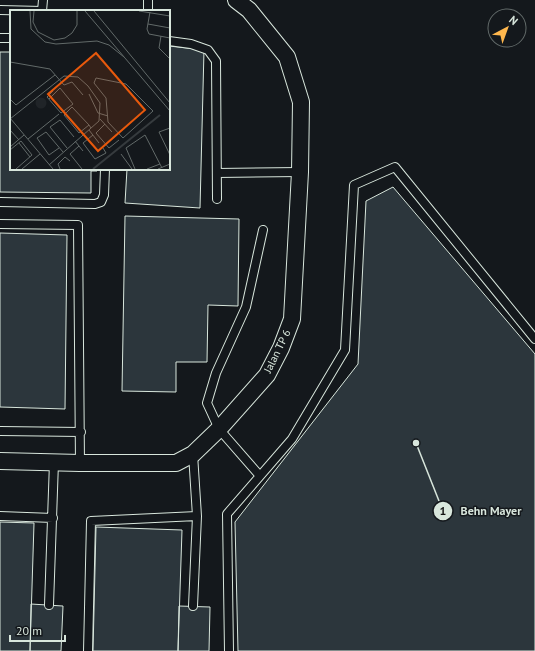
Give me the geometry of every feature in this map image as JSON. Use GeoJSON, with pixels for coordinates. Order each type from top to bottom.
{"type":"FeatureCollection","features":[{"type":"Feature","properties":{"kind":"street","name":"Jalan TP 6"},"geometry":{"type":"LineString","coordinates":[[0,461],[80,463],[176,462],[193,454],[219,429],[267,375],[281,348],[292,319],[300,172],[301,102],[286,56],[249,10],[236,0]]}},
{"type":"Feature","properties":{"kind":"lane"},"geometry":{"type":"LineString","coordinates":[[0,10],[10,10]]}},
{"type":"Feature","properties":{"kind":"lane"},"geometry":{"type":"LineString","coordinates":[[170,41],[192,44],[208,50],[216,62],[217,199]]}},
{"type":"Feature","properties":{"kind":"lane"},"geometry":{"type":"LineString","coordinates":[[229,651],[227,514],[292,439],[345,350],[354,185],[395,167],[535,339]]}},
{"type":"Feature","properties":{"kind":"lane"},"geometry":{"type":"LineString","coordinates":[[0,202],[95,204],[101,202],[104,195],[105,170]]}},
{"type":"Feature","properties":{"kind":"lane"},"geometry":{"type":"LineString","coordinates":[[216,173],[300,172]]}},
{"type":"Feature","properties":{"kind":"lane"},"geometry":{"type":"LineString","coordinates":[[0,224],[78,225],[81,432],[80,463]]}},
{"type":"Feature","properties":{"kind":"lane"},"geometry":{"type":"LineString","coordinates":[[260,476],[219,429],[207,403],[216,373],[246,307],[263,230]]}},
{"type":"Feature","properties":{"kind":"lane"},"geometry":{"type":"LineString","coordinates":[[0,431],[81,432]]}},
{"type":"Feature","properties":{"kind":"lane"},"geometry":{"type":"LineString","coordinates":[[193,454],[197,516],[193,606]]}},
{"type":"Feature","properties":{"kind":"lane"},"geometry":{"type":"LineString","coordinates":[[49,605],[54,462]]}},
{"type":"Feature","properties":{"kind":"lane"},"geometry":{"type":"LineString","coordinates":[[0,516],[53,518]]}},
{"type":"Feature","properties":{"kind":"lane"},"geometry":{"type":"LineString","coordinates":[[88,651],[91,521],[197,516]]}},
{"type":"Feature","properties":{"kind":"building"},"geometry":{"type":"Polygon","coordinates":[[[170,46],[204,50],[200,208],[125,203],[127,170],[170,170],[170,46]]]}},
{"type":"Feature","properties":{"kind":"building"},"geometry":{"type":"Polygon","coordinates":[[[0,52],[10,52],[10,170],[97,171],[91,171],[91,193],[0,192],[0,52]]]}},
{"type":"Feature","properties":{"kind":"building"},"geometry":{"type":"Polygon","coordinates":[[[393,187],[535,354],[535,651],[238,651],[235,522],[358,364],[366,201],[393,187]]]}},
{"type":"Feature","properties":{"kind":"building"},"geometry":{"type":"Polygon","coordinates":[[[125,216],[239,219],[238,306],[208,305],[207,362],[176,362],[176,392],[122,391],[125,216]]]}},
{"type":"Feature","properties":{"kind":"building"},"geometry":{"type":"Polygon","coordinates":[[[0,233],[67,235],[65,409],[0,407],[0,233]]]}},
{"type":"Feature","properties":{"kind":"building"},"geometry":{"type":"Polygon","coordinates":[[[0,522],[34,523],[30,651],[0,651],[0,522]]]}},
{"type":"Feature","properties":{"kind":"building"},"geometry":{"type":"Polygon","coordinates":[[[96,527],[182,530],[178,651],[93,651],[96,527]]]}},
{"type":"Feature","properties":{"kind":"building"},"geometry":{"type":"Polygon","coordinates":[[[31,604],[63,606],[61,651],[30,651],[31,604]]]}},
{"type":"Feature","properties":{"kind":"building"},"geometry":{"type":"Polygon","coordinates":[[[179,606],[210,607],[209,651],[178,651],[179,606]]]}},
{"type":"Feature","properties":{"kind":"place","name":"Behn Mayer"},"geometry":{"type":"Point","coordinates":[416,443]}}]}
